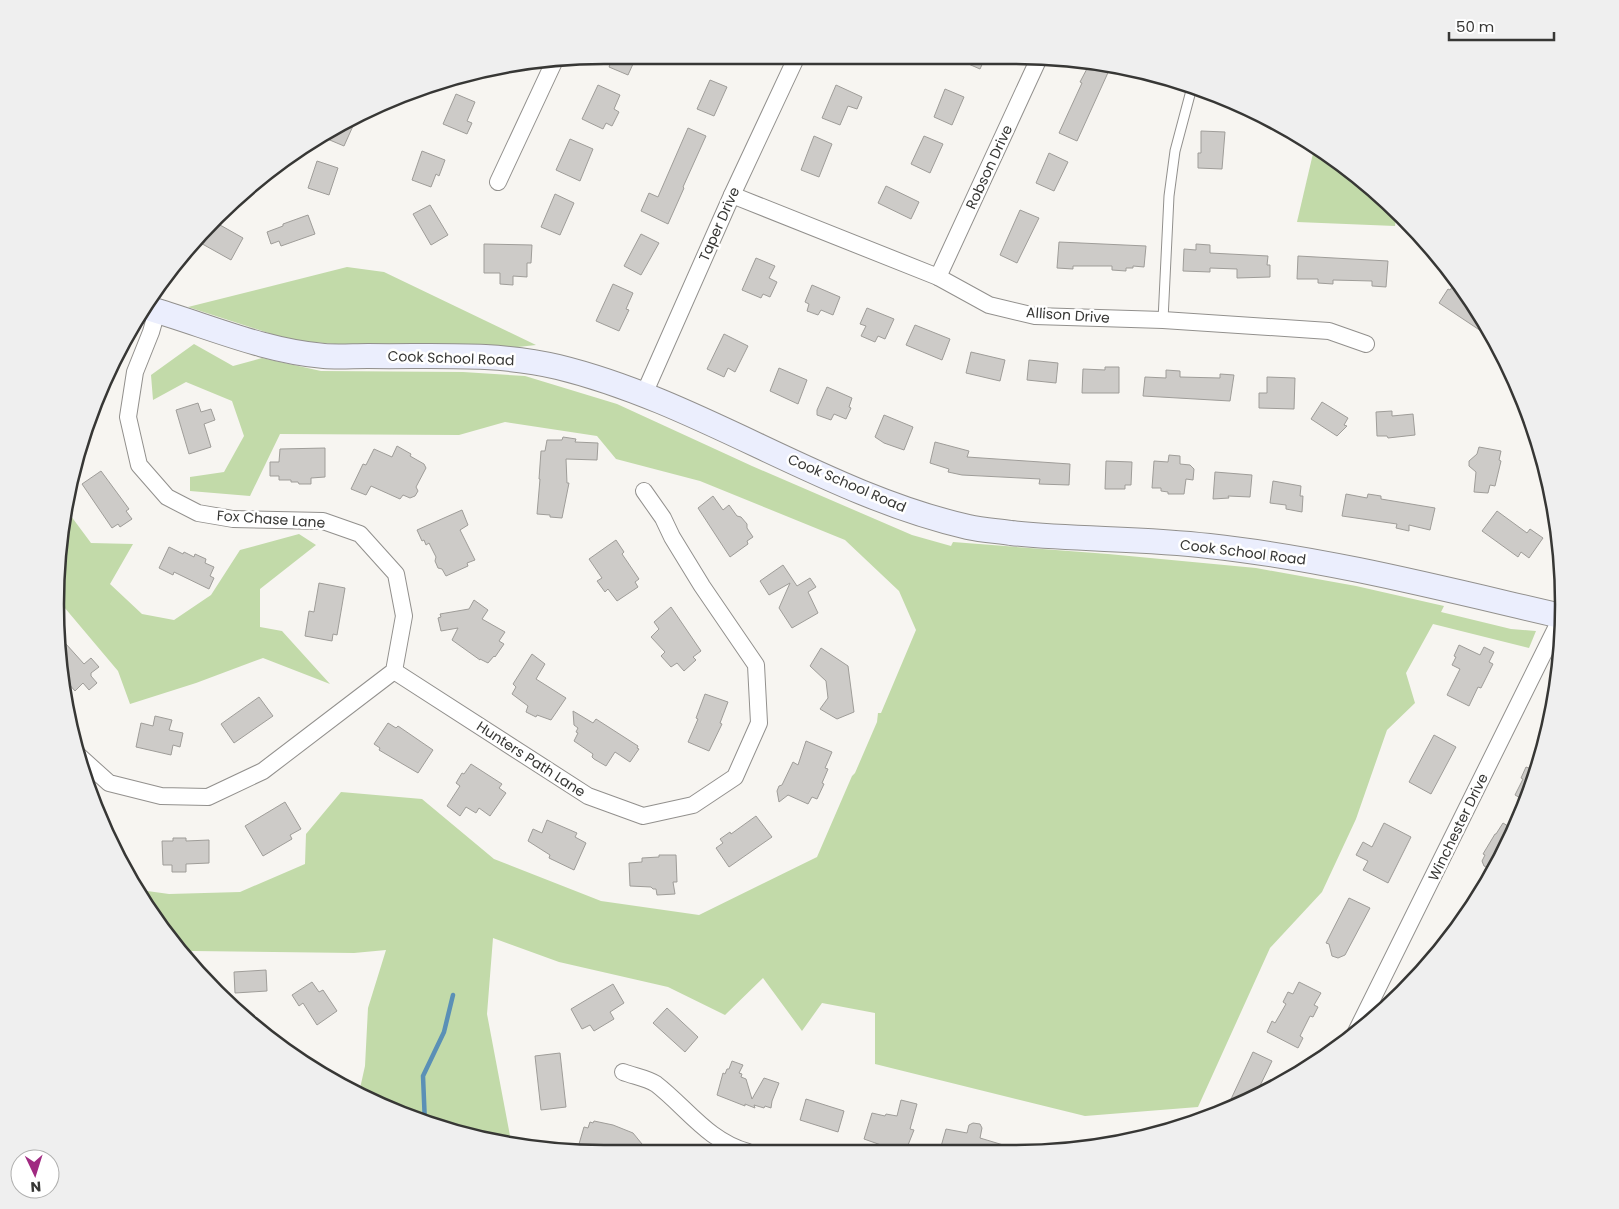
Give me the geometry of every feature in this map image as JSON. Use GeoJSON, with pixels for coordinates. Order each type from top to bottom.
{"type":"FeatureCollection","features":[{"type":"Feature","properties":{"kind":"street","name":"Taper Drive"},"geometry":{"type":"LineString","coordinates":[[644,394],[732,195],[793,64]]}},
{"type":"Feature","properties":{"kind":"street","name":"Robson Drive"},"geometry":{"type":"LineString","coordinates":[[938,277],[1036,65]]}},
{"type":"Feature","properties":{"kind":"street"},"geometry":{"type":"LineString","coordinates":[[498,182],[552,66]]}},
{"type":"Feature","properties":{"kind":"street","name":"Allison Drive"},"geometry":{"type":"LineString","coordinates":[[732,195],[938,277],[989,305],[1035,316],[1163,320],[1329,331],[1366,344]]}},
{"type":"Feature","properties":{"kind":"street","name":"Cook School Road"},"geometry":{"type":"LineString","coordinates":[[152,310],[274,348],[324,356],[465,356],[507,358],[558,367],[644,394],[853,488],[926,516],[972,528],[1048,537],[1205,545],[1268,553],[1354,569],[1555,616]]}},
{"type":"Feature","properties":{"kind":"street","name":"Fox Chase Lane"},"geometry":{"type":"LineString","coordinates":[[152,310],[151,332],[136,372],[128,418],[139,465],[167,497],[198,513],[233,519],[323,520],[360,534],[396,574],[404,616],[394,671]]}},
{"type":"Feature","properties":{"kind":"street","name":"Hunters Path Lane"},"geometry":{"type":"LineString","coordinates":[[394,671],[588,796],[642,816],[693,805],[735,777],[760,723],[756,665],[702,586],[672,537],[663,518],[644,491]]}},
{"type":"Feature","properties":{"kind":"street","name":"Winchester Drive"},"geometry":{"type":"LineString","coordinates":[[1363,1018],[1554,631]]}},
{"type":"Feature","properties":{"kind":"street"},"geometry":{"type":"LineString","coordinates":[[88,764],[109,783],[161,796],[208,797],[263,771],[394,671]]}},
{"type":"Feature","properties":{"kind":"street"},"geometry":{"type":"LineString","coordinates":[[623,1072],[654,1083],[698,1123],[729,1145]]}},
{"type":"Feature","properties":{"kind":"lane"},"geometry":{"type":"LineString","coordinates":[[1163,320],[1168,196],[1175,151],[1190,93]]}},
{"type":"Feature","properties":{"kind":"green space"},"geometry":{"type":"Polygon","coordinates":[[[1313,154],[1344,175],[1396,221],[1395,226],[1297,222],[1313,154]]]}},
{"type":"Feature","properties":{"kind":"green space"},"geometry":{"type":"Polygon","coordinates":[[[347,267],[384,272],[536,345],[509,348],[470,344],[346,345],[290,340],[188,307],[347,267]]]}},
{"type":"Feature","properties":{"kind":"green space"},"geometry":{"type":"Polygon","coordinates":[[[194,344],[233,366],[262,358],[321,371],[463,372],[525,376],[617,404],[752,466],[912,535],[951,546],[953,542],[1256,568],[1356,586],[1444,606],[1441,612],[1511,629],[1536,631],[1529,648],[1433,624],[1406,673],[1415,703],[1387,730],[1356,819],[1322,892],[1270,948],[1198,1107],[1085,1116],[875,1064],[875,1013],[822,1003],[802,1031],[763,978],[725,1015],[668,987],[559,962],[493,938],[487,1014],[510,1137],[499,1135],[431,1117],[360,1087],[365,1066],[368,1008],[386,950],[354,953],[190,952],[175,934],[146,891],[169,894],[240,892],[305,864],[306,834],[341,792],[422,799],[494,859],[601,901],[699,915],[817,857],[877,722],[878,713],[881,713],[916,630],[899,591],[845,540],[700,481],[616,459],[597,436],[505,422],[459,435],[280,434],[250,496],[190,491],[190,477],[224,472],[244,436],[232,401],[186,382],[153,400],[151,375],[194,344]]]}},
{"type":"Feature","properties":{"kind":"green space"},"geometry":{"type":"Polygon","coordinates":[[[71,516],[91,543],[133,544],[110,584],[142,614],[174,620],[211,595],[240,550],[299,534],[316,545],[260,589],[260,627],[282,631],[330,684],[263,658],[196,683],[130,704],[118,671],[64,607],[65,569],[71,516]]]}},
{"type":"Feature","properties":{"kind":"building"},"geometry":{"type":"Polygon","coordinates":[[[610,64],[633,64],[628,75],[609,67],[610,64]]]}},
{"type":"Feature","properties":{"kind":"building"},"geometry":{"type":"Polygon","coordinates":[[[968,64],[982,64],[980,69],[968,64]]]}},
{"type":"Feature","properties":{"kind":"building"},"geometry":{"type":"Polygon","coordinates":[[[1087,68],[1108,72],[1077,141],[1059,133],[1082,83],[1080,82],[1087,68]]]}},
{"type":"Feature","properties":{"kind":"building"},"geometry":{"type":"Polygon","coordinates":[[[710,80],[727,87],[714,116],[697,109],[710,80]]]}},
{"type":"Feature","properties":{"kind":"building"},"geometry":{"type":"Polygon","coordinates":[[[598,85],[620,95],[614,109],[619,112],[612,126],[606,123],[603,129],[582,119],[598,85]]]}},
{"type":"Feature","properties":{"kind":"building"},"geometry":{"type":"Polygon","coordinates":[[[836,85],[862,97],[857,109],[848,106],[840,125],[822,118],[836,85]]]}},
{"type":"Feature","properties":{"kind":"building"},"geometry":{"type":"Polygon","coordinates":[[[945,89],[964,97],[952,125],[934,117],[945,89]]]}},
{"type":"Feature","properties":{"kind":"building"},"geometry":{"type":"Polygon","coordinates":[[[456,94],[475,102],[467,121],[472,123],[467,134],[443,124],[456,94]]]}},
{"type":"Feature","properties":{"kind":"building"},"geometry":{"type":"Polygon","coordinates":[[[353,126],[344,146],[329,139],[353,126]]]}},
{"type":"Feature","properties":{"kind":"building"},"geometry":{"type":"Polygon","coordinates":[[[688,128],[706,136],[668,224],[641,211],[649,193],[658,197],[688,128]]]}},
{"type":"Feature","properties":{"kind":"building"},"geometry":{"type":"Polygon","coordinates":[[[1201,131],[1225,132],[1222,169],[1198,168],[1198,153],[1201,153],[1201,131]]]}},
{"type":"Feature","properties":{"kind":"building"},"geometry":{"type":"Polygon","coordinates":[[[814,136],[832,144],[819,177],[801,170],[814,136]]]}},
{"type":"Feature","properties":{"kind":"building"},"geometry":{"type":"Polygon","coordinates":[[[924,136],[943,144],[930,173],[911,164],[924,136]]]}},
{"type":"Feature","properties":{"kind":"building"},"geometry":{"type":"Polygon","coordinates":[[[570,139],[593,149],[580,181],[556,170],[570,139]]]}},
{"type":"Feature","properties":{"kind":"building"},"geometry":{"type":"Polygon","coordinates":[[[422,151],[445,160],[439,176],[436,174],[431,187],[412,180],[422,151]]]}},
{"type":"Feature","properties":{"kind":"building"},"geometry":{"type":"Polygon","coordinates":[[[1049,153],[1068,162],[1054,191],[1036,183],[1049,153]]]}},
{"type":"Feature","properties":{"kind":"building"},"geometry":{"type":"Polygon","coordinates":[[[317,161],[338,168],[329,195],[308,188],[317,161]]]}},
{"type":"Feature","properties":{"kind":"building"},"geometry":{"type":"Polygon","coordinates":[[[886,186],[919,202],[911,219],[878,203],[886,186]]]}},
{"type":"Feature","properties":{"kind":"building"},"geometry":{"type":"Polygon","coordinates":[[[555,194],[574,203],[560,235],[541,227],[555,194]]]}},
{"type":"Feature","properties":{"kind":"building"},"geometry":{"type":"Polygon","coordinates":[[[430,205],[448,235],[431,245],[413,214],[430,205]]]}},
{"type":"Feature","properties":{"kind":"building"},"geometry":{"type":"Polygon","coordinates":[[[1020,210],[1039,218],[1017,263],[1000,255],[1020,210]]]}},
{"type":"Feature","properties":{"kind":"building"},"geometry":{"type":"Polygon","coordinates":[[[308,215],[315,234],[281,246],[279,241],[271,244],[267,232],[308,215]]]}},
{"type":"Feature","properties":{"kind":"building"},"geometry":{"type":"Polygon","coordinates":[[[220,225],[243,238],[231,260],[202,244],[220,225]]]}},
{"type":"Feature","properties":{"kind":"building"},"geometry":{"type":"Polygon","coordinates":[[[641,234],[659,243],[641,275],[624,266],[641,234]]]}},
{"type":"Feature","properties":{"kind":"building"},"geometry":{"type":"Polygon","coordinates":[[[1059,242],[1146,246],[1144,267],[1133,266],[1133,268],[1126,268],[1126,271],[1112,270],[1112,266],[1073,266],[1073,269],[1057,268],[1059,242]]]}},
{"type":"Feature","properties":{"kind":"building"},"geometry":{"type":"Polygon","coordinates":[[[484,244],[532,245],[531,263],[527,263],[527,277],[513,276],[513,285],[500,284],[500,273],[484,273],[484,244]]]}},
{"type":"Feature","properties":{"kind":"building"},"geometry":{"type":"Polygon","coordinates":[[[1196,244],[1210,245],[1210,253],[1268,256],[1267,265],[1270,265],[1270,277],[1237,278],[1237,269],[1210,268],[1210,272],[1183,271],[1184,249],[1196,250],[1196,244]]]}},
{"type":"Feature","properties":{"kind":"building"},"geometry":{"type":"Polygon","coordinates":[[[1298,256],[1388,261],[1386,287],[1372,286],[1372,281],[1333,280],[1333,284],[1318,283],[1318,279],[1297,279],[1298,256]]]}},
{"type":"Feature","properties":{"kind":"building"},"geometry":{"type":"Polygon","coordinates":[[[756,258],[775,266],[769,278],[777,282],[770,297],[763,294],[761,298],[742,290],[756,258]]]}},
{"type":"Feature","properties":{"kind":"building"},"geometry":{"type":"Polygon","coordinates":[[[613,284],[633,293],[626,309],[629,310],[619,331],[596,321],[613,284]]]}},
{"type":"Feature","properties":{"kind":"building"},"geometry":{"type":"Polygon","coordinates":[[[812,285],[840,297],[833,315],[821,310],[818,315],[807,311],[809,304],[805,302],[812,285]]]}},
{"type":"Feature","properties":{"kind":"building"},"geometry":{"type":"Polygon","coordinates":[[[1452,287],[1481,331],[1439,303],[1448,289],[1450,290],[1452,287]]]}},
{"type":"Feature","properties":{"kind":"building"},"geometry":{"type":"Polygon","coordinates":[[[867,308],[894,319],[885,339],[878,336],[875,342],[861,336],[866,326],[860,324],[867,308]]]}},
{"type":"Feature","properties":{"kind":"building"},"geometry":{"type":"Polygon","coordinates":[[[915,325],[950,339],[942,360],[906,345],[915,325]]]}},
{"type":"Feature","properties":{"kind":"building"},"geometry":{"type":"Polygon","coordinates":[[[724,334],[748,346],[735,372],[728,368],[724,377],[707,369],[724,334]]]}},
{"type":"Feature","properties":{"kind":"building"},"geometry":{"type":"Polygon","coordinates":[[[971,352],[1005,360],[1000,381],[966,373],[971,352]]]}},
{"type":"Feature","properties":{"kind":"building"},"geometry":{"type":"Polygon","coordinates":[[[1029,360],[1058,363],[1056,383],[1027,380],[1029,360]]]}},
{"type":"Feature","properties":{"kind":"building"},"geometry":{"type":"Polygon","coordinates":[[[1105,367],[1119,367],[1119,393],[1082,393],[1083,369],[1105,370],[1105,367]]]}},
{"type":"Feature","properties":{"kind":"building"},"geometry":{"type":"Polygon","coordinates":[[[779,368],[807,380],[798,404],[770,391],[779,368]]]}},
{"type":"Feature","properties":{"kind":"building"},"geometry":{"type":"Polygon","coordinates":[[[1166,370],[1180,371],[1180,377],[1220,378],[1220,374],[1234,375],[1230,401],[1143,396],[1145,377],[1166,378],[1166,370]]]}},
{"type":"Feature","properties":{"kind":"building"},"geometry":{"type":"Polygon","coordinates":[[[1267,377],[1295,378],[1294,409],[1259,408],[1259,393],[1267,393],[1267,377]]]}},
{"type":"Feature","properties":{"kind":"building"},"geometry":{"type":"Polygon","coordinates":[[[827,387],[852,398],[849,407],[851,408],[846,419],[834,414],[831,420],[817,415],[817,410],[827,387]]]}},
{"type":"Feature","properties":{"kind":"building"},"geometry":{"type":"Polygon","coordinates":[[[1322,402],[1348,418],[1344,425],[1347,426],[1337,436],[1311,419],[1322,402]]]}},
{"type":"Feature","properties":{"kind":"building"},"geometry":{"type":"Polygon","coordinates":[[[198,403],[201,412],[211,409],[215,420],[204,424],[211,447],[189,454],[176,410],[198,403]]]}},
{"type":"Feature","properties":{"kind":"building"},"geometry":{"type":"Polygon","coordinates":[[[1392,411],[1392,416],[1413,414],[1415,435],[1388,438],[1387,436],[1377,436],[1376,412],[1392,411]]]}},
{"type":"Feature","properties":{"kind":"building"},"geometry":{"type":"Polygon","coordinates":[[[884,415],[913,427],[904,450],[884,443],[875,437],[884,415]]]}},
{"type":"Feature","properties":{"kind":"building"},"geometry":{"type":"Polygon","coordinates":[[[563,437],[576,439],[575,442],[598,443],[597,460],[566,459],[567,483],[569,483],[562,518],[537,514],[541,451],[545,451],[547,440],[562,440],[563,437]]]}},
{"type":"Feature","properties":{"kind":"building"},"geometry":{"type":"Polygon","coordinates":[[[935,442],[969,451],[967,457],[1070,464],[1069,485],[1039,484],[1040,479],[962,475],[948,472],[949,469],[930,463],[935,442]]]}},
{"type":"Feature","properties":{"kind":"building"},"geometry":{"type":"Polygon","coordinates":[[[397,446],[411,454],[410,456],[424,464],[426,468],[416,487],[418,491],[415,496],[410,498],[403,495],[400,499],[371,486],[366,495],[351,489],[363,464],[366,465],[374,449],[392,457],[397,446]]]}},
{"type":"Feature","properties":{"kind":"building"},"geometry":{"type":"Polygon","coordinates":[[[1479,447],[1501,451],[1499,460],[1501,461],[1495,486],[1490,485],[1488,493],[1474,492],[1476,472],[1469,466],[1469,461],[1477,454],[1479,447]]]}},
{"type":"Feature","properties":{"kind":"building"},"geometry":{"type":"Polygon","coordinates":[[[325,448],[325,477],[311,478],[311,484],[299,484],[298,482],[291,482],[291,480],[279,480],[279,476],[270,476],[270,462],[279,462],[280,449],[325,448]]]}},
{"type":"Feature","properties":{"kind":"building"},"geometry":{"type":"Polygon","coordinates":[[[1169,455],[1180,456],[1180,464],[1190,465],[1194,469],[1193,480],[1186,479],[1184,494],[1168,494],[1168,492],[1161,491],[1161,488],[1152,488],[1154,461],[1168,462],[1169,455]]]}},
{"type":"Feature","properties":{"kind":"building"},"geometry":{"type":"Polygon","coordinates":[[[1106,461],[1132,462],[1131,485],[1125,485],[1125,489],[1105,489],[1106,461]]]}},
{"type":"Feature","properties":{"kind":"building"},"geometry":{"type":"Polygon","coordinates":[[[101,471],[129,509],[126,511],[132,519],[120,527],[118,524],[112,528],[82,484],[101,471]]]}},
{"type":"Feature","properties":{"kind":"building"},"geometry":{"type":"Polygon","coordinates":[[[1215,472],[1252,475],[1250,497],[1228,496],[1229,498],[1213,499],[1215,472]]]}},
{"type":"Feature","properties":{"kind":"building"},"geometry":{"type":"Polygon","coordinates":[[[1273,481],[1301,486],[1300,496],[1303,496],[1302,512],[1286,509],[1286,505],[1270,503],[1273,481]]]}},
{"type":"Feature","properties":{"kind":"building"},"geometry":{"type":"Polygon","coordinates":[[[1346,494],[1367,498],[1368,494],[1381,496],[1381,499],[1435,508],[1430,530],[1409,525],[1409,531],[1396,528],[1397,524],[1342,516],[1346,494]]]}},
{"type":"Feature","properties":{"kind":"building"},"geometry":{"type":"Polygon","coordinates":[[[713,496],[723,510],[729,505],[737,516],[741,517],[747,524],[747,528],[753,537],[747,541],[748,544],[730,557],[698,508],[713,496]]]}},
{"type":"Feature","properties":{"kind":"building"},"geometry":{"type":"Polygon","coordinates":[[[462,510],[468,525],[460,530],[475,560],[467,563],[468,566],[446,576],[442,569],[438,568],[435,561],[436,557],[429,543],[426,545],[424,540],[422,541],[417,530],[462,510]]]}},
{"type":"Feature","properties":{"kind":"building"},"geometry":{"type":"Polygon","coordinates":[[[1497,511],[1527,533],[1530,529],[1543,538],[1529,558],[1521,552],[1518,557],[1482,531],[1497,511]]]}},
{"type":"Feature","properties":{"kind":"building"},"geometry":{"type":"Polygon","coordinates":[[[616,540],[624,552],[622,554],[639,579],[635,582],[638,587],[617,601],[608,589],[605,592],[597,581],[602,578],[589,559],[616,540]]]}},
{"type":"Feature","properties":{"kind":"building"},"geometry":{"type":"Polygon","coordinates":[[[169,547],[194,557],[195,554],[206,559],[205,563],[214,567],[210,576],[214,578],[209,589],[174,572],[173,575],[159,568],[169,547]]]}},
{"type":"Feature","properties":{"kind":"building"},"geometry":{"type":"Polygon","coordinates":[[[783,565],[797,586],[810,578],[816,587],[808,592],[818,613],[792,628],[779,608],[790,583],[769,595],[760,581],[783,565]]]}},
{"type":"Feature","properties":{"kind":"building"},"geometry":{"type":"Polygon","coordinates":[[[319,583],[345,588],[337,635],[333,634],[332,641],[305,636],[309,611],[314,612],[319,583]]]}},
{"type":"Feature","properties":{"kind":"building"},"geometry":{"type":"Polygon","coordinates":[[[474,600],[488,610],[482,619],[505,632],[499,641],[504,644],[488,663],[480,660],[452,640],[458,628],[441,631],[438,618],[441,617],[440,614],[469,609],[474,600]]]}},
{"type":"Feature","properties":{"kind":"building"},"geometry":{"type":"Polygon","coordinates":[[[671,607],[701,651],[693,657],[696,660],[684,671],[677,663],[671,667],[661,656],[665,652],[651,637],[659,629],[654,622],[671,607]]]}},
{"type":"Feature","properties":{"kind":"building"},"geometry":{"type":"Polygon","coordinates":[[[65,643],[84,664],[91,658],[99,667],[91,673],[91,676],[97,683],[89,690],[83,683],[75,691],[70,685],[65,643]]]}},
{"type":"Feature","properties":{"kind":"building"},"geometry":{"type":"Polygon","coordinates":[[[1459,645],[1480,655],[1484,647],[1494,652],[1489,662],[1493,664],[1481,688],[1478,687],[1469,706],[1447,695],[1460,669],[1452,665],[1459,645]]]}},
{"type":"Feature","properties":{"kind":"building"},"geometry":{"type":"Polygon","coordinates":[[[821,648],[848,666],[854,712],[837,719],[820,709],[828,698],[826,681],[810,666],[821,648]]]}},
{"type":"Feature","properties":{"kind":"building"},"geometry":{"type":"Polygon","coordinates":[[[532,654],[545,664],[536,679],[566,698],[551,720],[537,715],[536,717],[526,712],[528,706],[512,694],[516,687],[513,684],[532,654]]]}},
{"type":"Feature","properties":{"kind":"building"},"geometry":{"type":"Polygon","coordinates":[[[705,694],[728,702],[720,723],[722,724],[709,751],[688,742],[698,719],[696,718],[705,694]]]}},
{"type":"Feature","properties":{"kind":"building"},"geometry":{"type":"Polygon","coordinates":[[[259,697],[273,716],[234,743],[221,724],[259,697]]]}},
{"type":"Feature","properties":{"kind":"building"},"geometry":{"type":"Polygon","coordinates":[[[573,711],[593,723],[596,719],[638,746],[637,748],[639,749],[630,762],[615,752],[606,766],[594,759],[592,757],[593,754],[574,741],[578,728],[574,725],[573,711]]]}},
{"type":"Feature","properties":{"kind":"building"},"geometry":{"type":"Polygon","coordinates":[[[155,716],[172,720],[169,730],[183,733],[180,747],[173,745],[171,755],[136,747],[141,723],[153,726],[155,716]]]}},
{"type":"Feature","properties":{"kind":"building"},"geometry":{"type":"Polygon","coordinates":[[[388,723],[396,728],[398,726],[433,750],[418,773],[379,750],[380,748],[374,744],[388,723]]]}},
{"type":"Feature","properties":{"kind":"building"},"geometry":{"type":"Polygon","coordinates":[[[1434,735],[1456,747],[1431,794],[1409,782],[1434,735]]]}},
{"type":"Feature","properties":{"kind":"building"},"geometry":{"type":"Polygon","coordinates":[[[806,741],[832,752],[825,768],[828,769],[822,783],[824,784],[817,799],[812,797],[808,804],[788,795],[779,802],[777,791],[779,786],[782,785],[793,762],[798,765],[806,741]]]}},
{"type":"Feature","properties":{"kind":"building"},"geometry":{"type":"Polygon","coordinates":[[[471,764],[502,784],[499,788],[506,793],[490,816],[479,808],[476,813],[466,807],[460,816],[447,806],[460,786],[456,783],[471,764]]]}},
{"type":"Feature","properties":{"kind":"building"},"geometry":{"type":"Polygon","coordinates":[[[1526,767],[1530,768],[1519,797],[1515,795],[1523,779],[1521,778],[1526,767]]]}},
{"type":"Feature","properties":{"kind":"building"},"geometry":{"type":"Polygon","coordinates":[[[285,802],[301,829],[290,835],[292,839],[263,856],[245,826],[285,802]]]}},
{"type":"Feature","properties":{"kind":"building"},"geometry":{"type":"Polygon","coordinates":[[[756,816],[772,837],[729,867],[716,848],[723,843],[720,839],[730,832],[731,834],[756,816]]]}},
{"type":"Feature","properties":{"kind":"building"},"geometry":{"type":"Polygon","coordinates":[[[547,820],[577,833],[575,837],[586,843],[574,870],[549,858],[550,855],[528,841],[533,829],[542,833],[547,820]]]}},
{"type":"Feature","properties":{"kind":"building"},"geometry":{"type":"Polygon","coordinates":[[[1384,823],[1411,837],[1388,883],[1363,870],[1368,861],[1356,855],[1363,842],[1372,847],[1384,823]]]}},
{"type":"Feature","properties":{"kind":"building"},"geometry":{"type":"Polygon","coordinates":[[[1503,823],[1507,826],[1487,867],[1482,861],[1485,855],[1483,854],[1503,823]]]}},
{"type":"Feature","properties":{"kind":"building"},"geometry":{"type":"Polygon","coordinates":[[[173,838],[186,838],[186,841],[209,840],[209,863],[186,864],[186,872],[172,872],[172,865],[163,865],[162,841],[173,841],[173,838]]]}},
{"type":"Feature","properties":{"kind":"building"},"geometry":{"type":"Polygon","coordinates":[[[659,855],[676,855],[677,882],[673,882],[675,894],[657,895],[656,889],[651,887],[630,886],[629,863],[642,862],[642,858],[659,857],[659,855]]]}},
{"type":"Feature","properties":{"kind":"building"},"geometry":{"type":"Polygon","coordinates":[[[1349,898],[1370,908],[1345,955],[1338,958],[1332,956],[1329,944],[1326,943],[1349,898]]]}},
{"type":"Feature","properties":{"kind":"building"},"geometry":{"type":"Polygon","coordinates":[[[266,970],[267,991],[235,993],[234,972],[266,970]]]}},
{"type":"Feature","properties":{"kind":"building"},"geometry":{"type":"Polygon","coordinates":[[[312,982],[319,992],[323,990],[337,1011],[317,1025],[303,1003],[299,1006],[292,995],[312,982]]]}},
{"type":"Feature","properties":{"kind":"building"},"geometry":{"type":"Polygon","coordinates":[[[1299,982],[1321,993],[1314,1005],[1318,1007],[1313,1017],[1310,1016],[1300,1036],[1303,1038],[1298,1048],[1267,1032],[1272,1021],[1275,1023],[1286,1004],[1283,1002],[1288,992],[1293,994],[1299,982]]]}},
{"type":"Feature","properties":{"kind":"building"},"geometry":{"type":"Polygon","coordinates":[[[613,984],[624,1003],[610,1012],[614,1019],[594,1031],[590,1025],[582,1029],[571,1009],[613,984]]]}},
{"type":"Feature","properties":{"kind":"building"},"geometry":{"type":"Polygon","coordinates":[[[667,1008],[698,1037],[685,1052],[653,1023],[667,1008]]]}},
{"type":"Feature","properties":{"kind":"building"},"geometry":{"type":"Polygon","coordinates":[[[1253,1052],[1272,1061],[1260,1086],[1231,1100],[1253,1052]]]}},
{"type":"Feature","properties":{"kind":"building"},"geometry":{"type":"Polygon","coordinates":[[[560,1053],[566,1107],[541,1110],[535,1056],[560,1053]]]}},
{"type":"Feature","properties":{"kind":"building"},"geometry":{"type":"Polygon","coordinates":[[[732,1061],[743,1065],[739,1073],[742,1074],[741,1077],[746,1079],[752,1099],[764,1078],[779,1083],[771,1108],[754,1105],[755,1108],[745,1104],[745,1106],[717,1095],[723,1073],[725,1074],[727,1069],[729,1069],[732,1061]]]}},
{"type":"Feature","properties":{"kind":"building"},"geometry":{"type":"Polygon","coordinates":[[[806,1099],[844,1111],[838,1132],[800,1120],[806,1099]]]}},
{"type":"Feature","properties":{"kind":"building"},"geometry":{"type":"Polygon","coordinates":[[[901,1100],[917,1104],[910,1129],[914,1130],[908,1145],[881,1145],[864,1139],[872,1113],[897,1116],[901,1100]]]}},
{"type":"Feature","properties":{"kind":"building"},"geometry":{"type":"Polygon","coordinates":[[[594,1121],[613,1125],[633,1133],[642,1144],[579,1144],[584,1127],[588,1128],[590,1122],[593,1123],[594,1121]]]}},
{"type":"Feature","properties":{"kind":"building"},"geometry":{"type":"Polygon","coordinates":[[[973,1123],[980,1124],[982,1128],[980,1138],[1003,1145],[941,1145],[946,1129],[967,1133],[969,1125],[973,1123]]]}},
{"type":"Feature","properties":{"kind":"waterway"},"geometry":{"type":"LineString","coordinates":[[425,1114],[423,1076],[444,1032],[453,995]]}}]}
